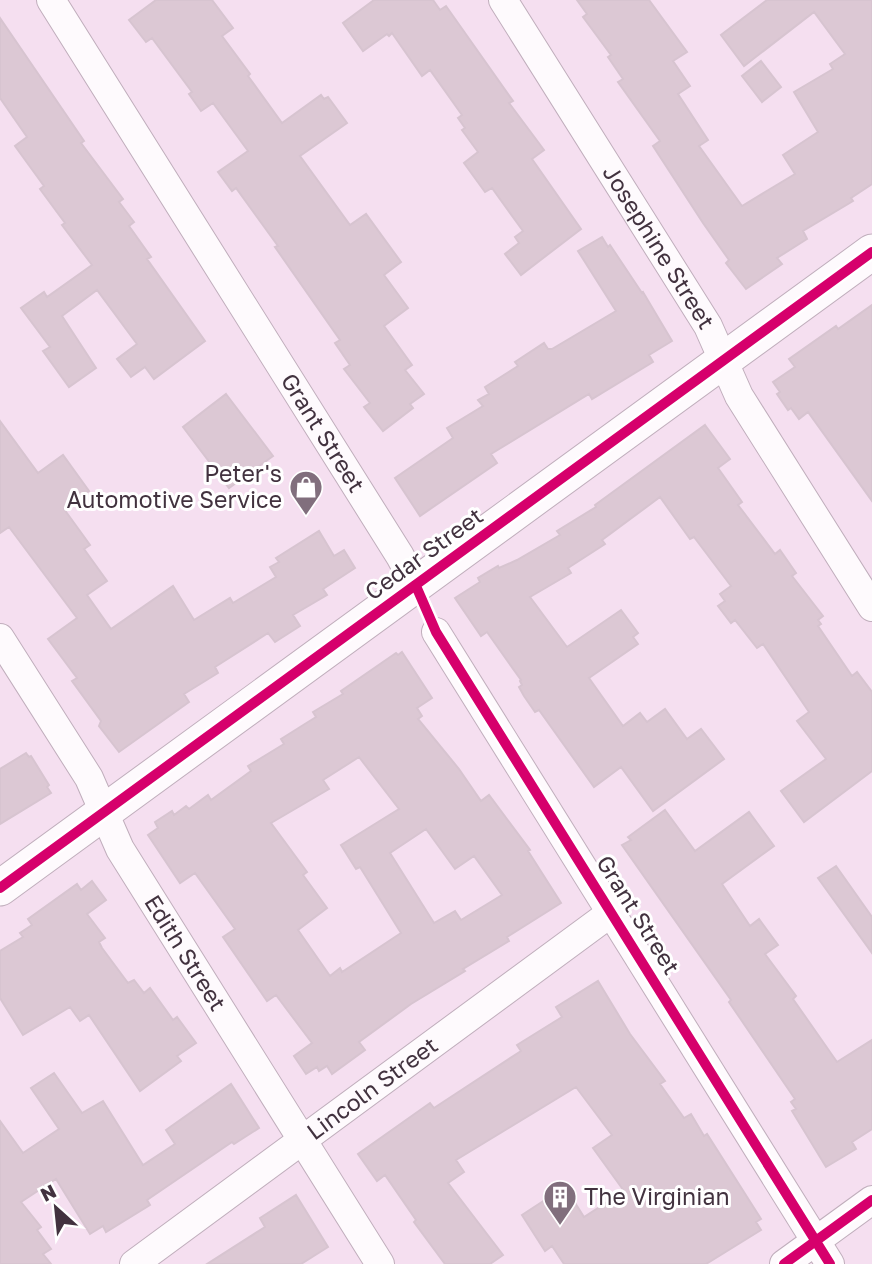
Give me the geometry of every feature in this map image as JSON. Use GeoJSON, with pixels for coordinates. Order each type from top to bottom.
{"type":"FeatureCollection","features":[{"type":"Feature","properties":{"kind":"street","name":"Grant Street"},"geometry":{"type":"LineString","coordinates":[[51,0],[416,586]]}},
{"type":"Feature","properties":{"kind":"street","name":"Josephine Street"},"geometry":{"type":"LineString","coordinates":[[503,0],[708,326],[739,396],[872,607]]}},
{"type":"Feature","properties":{"kind":"street","name":"Cedar Street"},"geometry":{"type":"LineString","coordinates":[[0,888],[872,252]]}},
{"type":"Feature","properties":{"kind":"street","name":"Grant Street"},"geometry":{"type":"LineString","coordinates":[[436,632],[823,1252]]}},
{"type":"Feature","properties":{"kind":"street","name":"Edith Street"},"geometry":{"type":"LineString","coordinates":[[0,638],[89,778],[120,849],[380,1264]]}},
{"type":"Feature","properties":{"kind":"street","name":"Lincoln Street"},"geometry":{"type":"LineString","coordinates":[[134,1264],[612,912]]}},
{"type":"Feature","properties":{"kind":"street"},"geometry":{"type":"LineString","coordinates":[[784,1264],[823,1252],[872,1200]]}},
{"type":"Feature","properties":{"kind":"building"},"geometry":{"type":"Polygon","coordinates":[[[156,0],[212,0],[233,28],[222,36],[282,123],[321,95],[324,99],[328,97],[347,123],[300,156],[350,225],[366,214],[401,262],[384,275],[408,308],[384,326],[412,365],[405,370],[424,394],[410,404],[413,408],[383,431],[364,407],[370,403],[344,369],[350,365],[335,343],[340,340],[236,188],[232,191],[218,172],[248,151],[213,103],[201,111],[189,94],[192,92],[152,38],[146,42],[129,20],[156,0]]]}},
{"type":"Feature","properties":{"kind":"building"},"geometry":{"type":"Polygon","coordinates":[[[374,0],[433,0],[440,10],[446,6],[513,101],[509,103],[544,150],[532,159],[581,229],[521,275],[505,254],[519,243],[515,237],[523,231],[492,188],[485,192],[464,163],[478,152],[462,130],[465,128],[458,118],[462,115],[430,70],[422,76],[392,33],[363,51],[343,23],[374,0]]]}},
{"type":"Feature","properties":{"kind":"building"},"geometry":{"type":"Polygon","coordinates":[[[577,0],[649,0],[687,52],[673,61],[690,86],[678,94],[708,140],[699,146],[742,206],[795,174],[783,155],[818,132],[794,92],[833,69],[830,64],[845,54],[814,12],[744,66],[721,35],[767,0],[872,0],[872,184],[851,198],[853,201],[803,231],[807,239],[777,258],[782,264],[746,289],[726,263],[729,260],[653,146],[660,141],[618,82],[623,79],[608,57],[611,55],[583,17],[587,14],[577,0]]]}},
{"type":"Feature","properties":{"kind":"building"},"geometry":{"type":"Polygon","coordinates":[[[0,18],[84,141],[81,143],[123,199],[119,202],[134,222],[129,226],[151,257],[147,259],[205,341],[154,379],[145,367],[131,377],[117,359],[137,344],[97,290],[62,316],[96,368],[69,387],[43,351],[50,347],[21,308],[44,292],[47,297],[92,265],[62,225],[65,223],[40,189],[44,186],[15,146],[27,137],[0,98],[0,18]]]}},
{"type":"Feature","properties":{"kind":"building"},"geometry":{"type":"Polygon","coordinates":[[[761,61],[781,87],[762,102],[742,76],[761,61]]]}},
{"type":"Feature","properties":{"kind":"building"},"geometry":{"type":"Polygon","coordinates":[[[602,237],[643,292],[672,341],[649,355],[653,362],[592,399],[589,394],[491,454],[497,463],[420,516],[395,478],[453,438],[447,428],[483,406],[478,400],[489,394],[485,387],[518,366],[515,362],[544,343],[548,349],[552,349],[616,311],[578,251],[602,237]]]}},
{"type":"Feature","properties":{"kind":"building"},"geometry":{"type":"Polygon","coordinates":[[[872,305],[872,501],[808,412],[799,419],[791,408],[788,410],[777,394],[780,392],[773,382],[795,367],[789,359],[872,305]]]}},
{"type":"Feature","properties":{"kind":"building"},"geometry":{"type":"Polygon","coordinates":[[[226,394],[273,456],[229,488],[183,427],[226,394]]]}},
{"type":"Feature","properties":{"kind":"building"},"geometry":{"type":"Polygon","coordinates":[[[0,421],[38,473],[63,455],[89,491],[64,509],[90,545],[84,549],[107,581],[87,595],[111,629],[173,586],[194,620],[230,598],[233,603],[276,577],[270,567],[279,562],[276,558],[319,531],[334,556],[344,550],[355,568],[323,589],[327,595],[293,615],[300,626],[275,642],[268,633],[215,667],[218,673],[184,694],[189,702],[119,752],[99,726],[101,721],[72,681],[77,678],[48,639],[77,618],[9,527],[0,533],[0,421]]]}},
{"type":"Feature","properties":{"kind":"building"},"geometry":{"type":"Polygon","coordinates":[[[705,425],[730,459],[718,468],[742,502],[738,505],[775,554],[780,550],[796,573],[792,576],[823,616],[818,620],[821,624],[818,626],[852,676],[857,672],[872,692],[872,771],[804,822],[781,791],[826,759],[797,721],[809,712],[763,644],[757,648],[735,620],[731,623],[718,606],[725,601],[720,594],[731,586],[694,537],[690,539],[660,497],[602,540],[605,544],[568,568],[571,573],[530,597],[567,647],[621,610],[638,633],[633,637],[638,644],[589,678],[623,726],[640,713],[647,722],[665,709],[687,739],[701,729],[724,759],[653,811],[621,767],[594,787],[539,710],[535,712],[519,687],[522,685],[521,680],[487,632],[481,636],[455,598],[480,582],[478,578],[498,566],[499,568],[517,560],[560,535],[557,531],[596,507],[595,505],[705,425]]]}},
{"type":"Feature","properties":{"kind":"building"},"geometry":{"type":"Polygon","coordinates":[[[402,652],[432,698],[417,708],[422,716],[418,719],[481,801],[489,795],[530,850],[528,851],[561,903],[507,937],[509,941],[411,1004],[359,1042],[365,1050],[332,1074],[327,1066],[319,1071],[317,1067],[306,1074],[294,1056],[312,1043],[276,995],[267,1001],[223,937],[235,929],[195,873],[180,883],[148,835],[158,828],[155,822],[172,811],[174,815],[186,806],[189,809],[208,795],[211,800],[251,771],[248,766],[284,744],[281,739],[316,717],[313,712],[343,694],[341,691],[396,653],[398,655],[402,652]],[[359,757],[323,780],[329,789],[271,823],[307,872],[303,875],[327,908],[298,930],[330,976],[340,968],[342,972],[401,933],[360,867],[356,869],[341,845],[399,809],[359,757]],[[426,829],[390,853],[434,923],[455,911],[461,920],[502,895],[474,856],[455,869],[426,829]]]}},
{"type":"Feature","properties":{"kind":"building"},"geometry":{"type":"Polygon","coordinates":[[[26,753],[31,756],[51,793],[0,824],[0,769],[26,753]]]}},
{"type":"Feature","properties":{"kind":"building"},"geometry":{"type":"Polygon","coordinates":[[[665,810],[695,851],[749,812],[774,846],[722,884],[750,926],[759,919],[778,945],[765,954],[796,996],[793,999],[837,1062],[872,1040],[872,1129],[852,1142],[856,1149],[826,1167],[792,1111],[796,1109],[791,1102],[795,1099],[729,1002],[731,1000],[622,845],[631,840],[628,837],[665,810]]]}},
{"type":"Feature","properties":{"kind":"building"},"geometry":{"type":"Polygon","coordinates":[[[836,866],[872,917],[872,953],[818,878],[836,866]]]}},
{"type":"Feature","properties":{"kind":"building"},"geometry":{"type":"Polygon","coordinates":[[[92,881],[106,900],[87,914],[105,938],[99,942],[102,948],[128,983],[134,980],[144,993],[150,988],[173,1020],[177,1017],[196,1043],[177,1056],[181,1061],[140,1091],[89,1015],[80,1021],[70,1007],[23,1035],[0,998],[0,951],[23,937],[20,933],[32,925],[28,919],[77,884],[81,890],[92,881]]]}},
{"type":"Feature","properties":{"kind":"building"},"geometry":{"type":"Polygon","coordinates":[[[598,981],[630,1034],[665,1081],[660,1084],[684,1118],[691,1114],[704,1136],[707,1134],[761,1219],[756,1222],[761,1230],[706,1264],[564,1264],[552,1246],[545,1251],[522,1215],[565,1187],[584,1217],[624,1191],[593,1148],[612,1135],[576,1087],[456,1160],[464,1172],[448,1183],[503,1255],[490,1264],[445,1264],[414,1222],[416,1220],[385,1175],[377,1181],[358,1154],[430,1103],[434,1108],[521,1051],[517,1045],[562,1017],[556,1007],[598,981]]]}},
{"type":"Feature","properties":{"kind":"building"},"geometry":{"type":"Polygon","coordinates":[[[54,1073],[82,1113],[103,1101],[143,1165],[175,1144],[166,1130],[231,1084],[259,1128],[234,1144],[232,1142],[147,1200],[150,1205],[106,1232],[103,1226],[90,1234],[56,1179],[21,1202],[41,1227],[37,1230],[51,1249],[43,1254],[51,1264],[0,1264],[0,1121],[23,1153],[59,1129],[31,1088],[54,1073]]]}},
{"type":"Feature","properties":{"kind":"building"},"geometry":{"type":"Polygon","coordinates":[[[296,1195],[328,1247],[301,1264],[207,1264],[265,1227],[260,1218],[296,1195]]]}},
{"type":"Feature","properties":{"kind":"cycle path"},"geometry":{"type":"LineString","coordinates":[[0,888],[872,252]]}},
{"type":"Feature","properties":{"kind":"cycle path"},"geometry":{"type":"LineString","coordinates":[[416,586],[436,632],[830,1264]]}},
{"type":"Feature","properties":{"kind":"cycle path"},"geometry":{"type":"LineString","coordinates":[[784,1264],[872,1200]]}},
{"type":"Feature","properties":{"kind":"place","name":"Peter's Automotive Service"},"geometry":{"type":"Point","coordinates":[306,517]}},
{"type":"Feature","properties":{"kind":"place","name":"The Virginian"},"geometry":{"type":"Point","coordinates":[560,1227]}}]}
